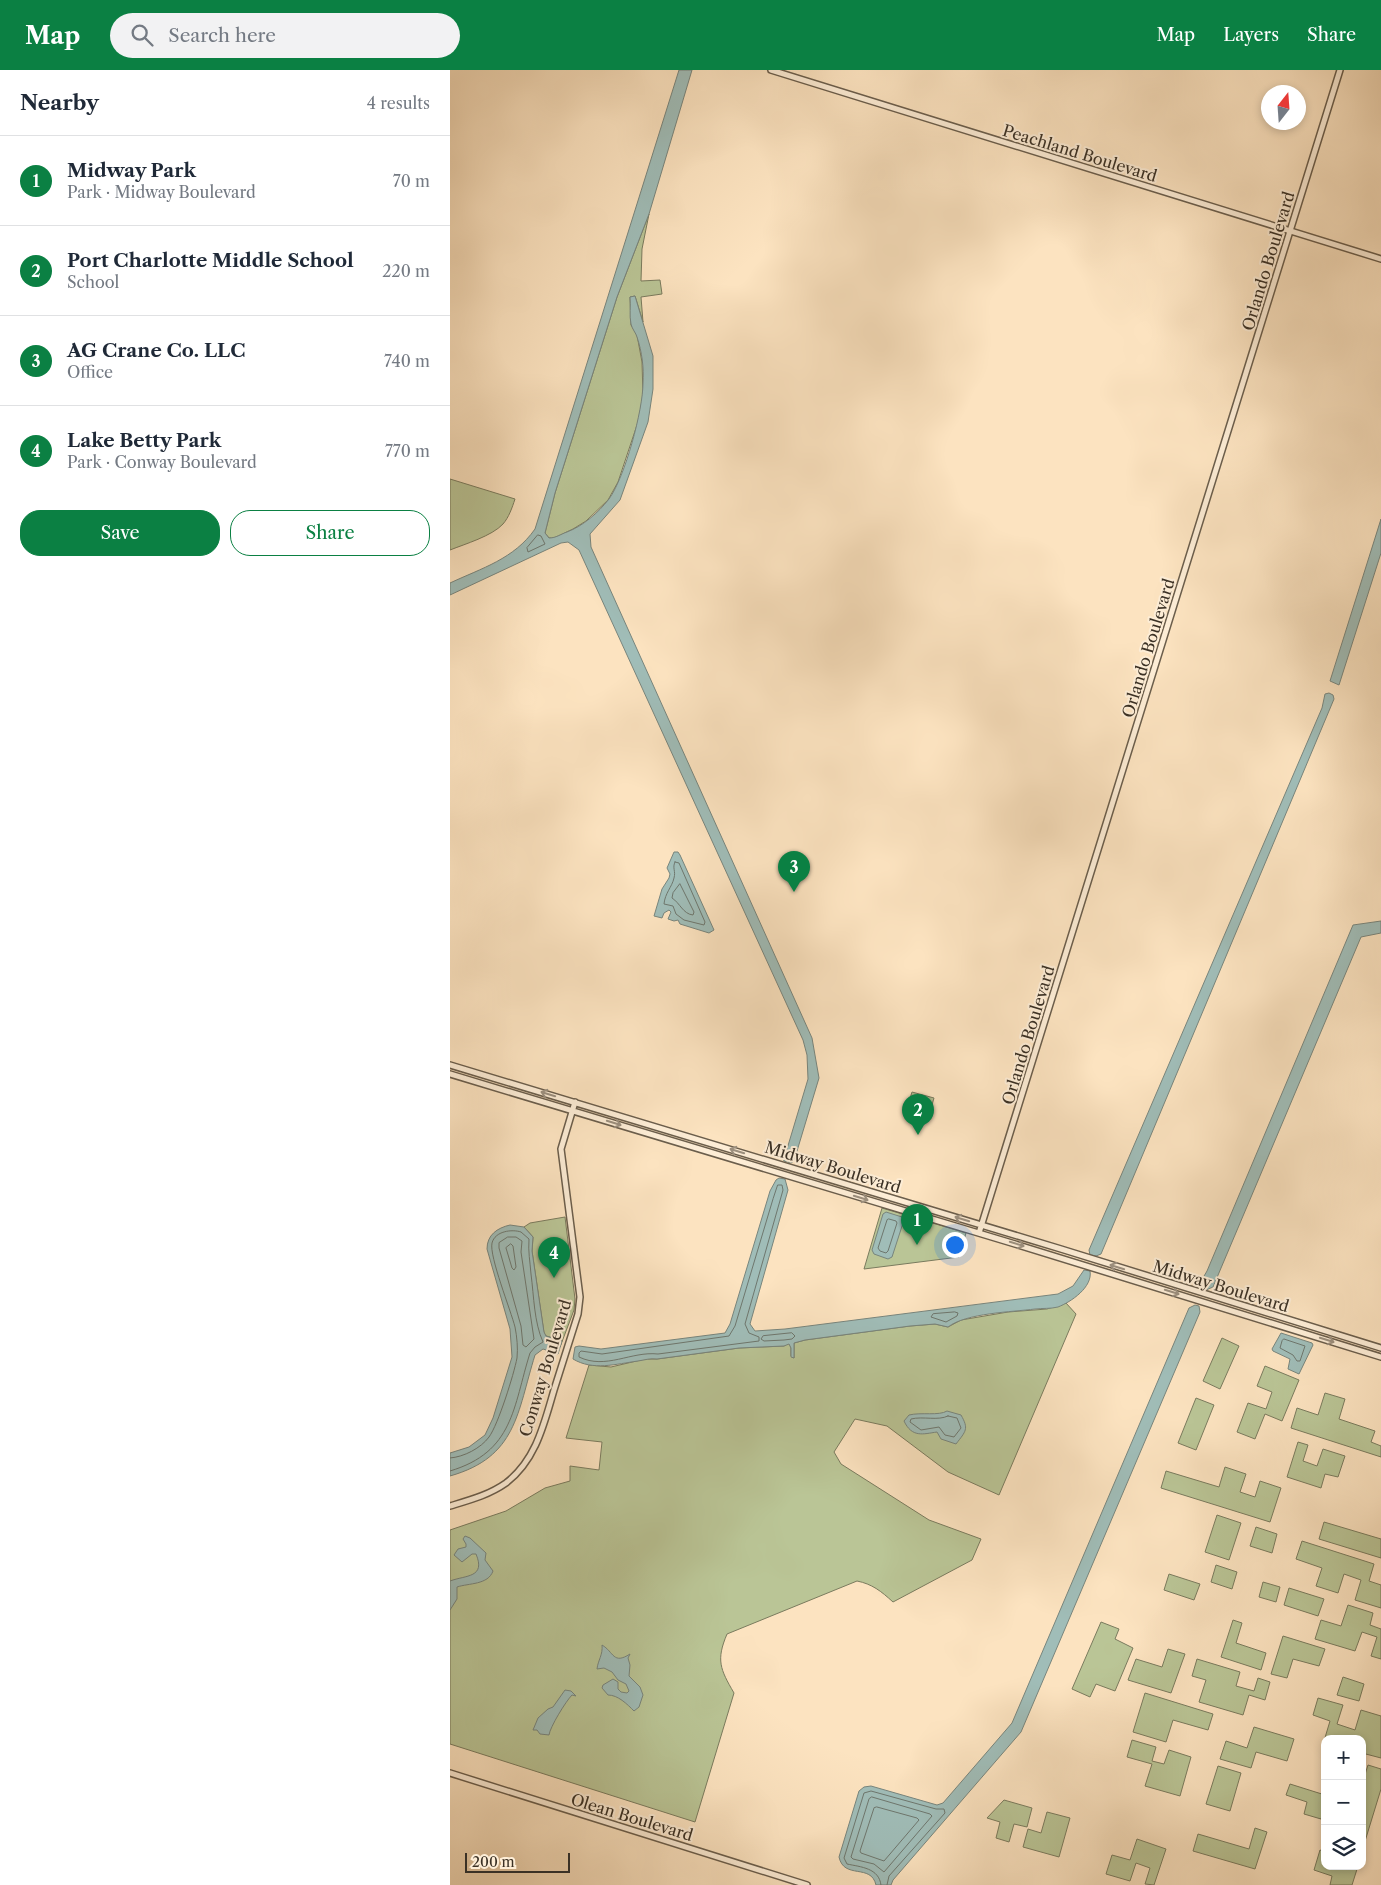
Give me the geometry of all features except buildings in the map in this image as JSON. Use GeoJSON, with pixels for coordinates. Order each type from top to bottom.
{"type":"FeatureCollection","features":[{"type":"Feature","properties":{"kind":"street","name":"Peachland Boulevard"},"geometry":{"type":"LineString","coordinates":[[771,70],[1381,259]]}},
{"type":"Feature","properties":{"kind":"street","name":"Orlando Boulevard"},"geometry":{"type":"LineString","coordinates":[[979,1233],[1340,70]]}},
{"type":"Feature","properties":{"kind":"street","name":"Midway Boulevard"},"geometry":{"type":"LineString","coordinates":[[450,1064],[1381,1348]]}},
{"type":"Feature","properties":{"kind":"street","name":"Midway Boulevard"},"geometry":{"type":"LineString","coordinates":[[450,1074],[979,1233],[1381,1357]]}},
{"type":"Feature","properties":{"kind":"street","name":"Conway Boulevard"},"geometry":{"type":"LineString","coordinates":[[450,1506],[483,1496],[496,1490],[511,1479],[527,1462],[540,1438],[578,1314],[580,1297],[561,1149],[575,1102]]}},
{"type":"Feature","properties":{"kind":"street","name":"Olean Boulevard"},"geometry":{"type":"LineString","coordinates":[[450,1773],[807,1885]]}},
{"type":"Feature","properties":{"kind":"green space"},"geometry":{"type":"Polygon","coordinates":[[[649,214],[642,249],[641,281],[660,280],[662,294],[641,297],[643,322],[635,296],[630,297],[631,325],[637,335],[642,362],[643,396],[638,422],[618,482],[608,500],[586,521],[554,538],[549,538],[545,533],[555,493],[617,297],[649,214]]]}},
{"type":"Feature","properties":{"kind":"green space"},"geometry":{"type":"Polygon","coordinates":[[[450,479],[515,499],[507,518],[498,528],[478,539],[450,550],[450,479]]]}},
{"type":"Feature","properties":{"kind":"green space"},"geometry":{"type":"Polygon","coordinates":[[[912,1092],[934,1098],[929,1115],[907,1108],[912,1092]]]}},
{"type":"Feature","properties":{"kind":"green space"},"geometry":{"type":"Polygon","coordinates":[[[882,1208],[966,1233],[959,1257],[864,1269],[882,1208]]]}},
{"type":"Feature","properties":{"kind":"green space"},"geometry":{"type":"Polygon","coordinates":[[[565,1217],[575,1299],[574,1310],[560,1347],[562,1340],[546,1336],[544,1333],[532,1251],[533,1237],[524,1227],[530,1223],[565,1217]]]}},
{"type":"Feature","properties":{"kind":"green space"},"geometry":{"type":"Polygon","coordinates":[[[1066,1303],[1076,1314],[999,1495],[948,1472],[887,1426],[855,1419],[834,1452],[841,1464],[929,1520],[981,1539],[972,1560],[893,1602],[876,1588],[857,1581],[727,1634],[721,1651],[721,1664],[725,1677],[734,1693],[695,1822],[450,1744],[450,1530],[506,1511],[545,1488],[570,1481],[570,1466],[599,1470],[602,1442],[566,1438],[589,1365],[611,1367],[645,1359],[739,1348],[784,1346],[789,1343],[791,1356],[794,1358],[794,1343],[805,1340],[910,1326],[935,1324],[948,1327],[961,1320],[1008,1312],[1047,1309],[1066,1303]]]}},
{"type":"Feature","properties":{"kind":"green space"},"geometry":{"type":"Polygon","coordinates":[[[1222,1338],[1239,1346],[1220,1389],[1203,1381],[1222,1338]]]}},
{"type":"Feature","properties":{"kind":"green space"},"geometry":{"type":"Polygon","coordinates":[[[1265,1366],[1299,1380],[1282,1421],[1265,1414],[1255,1439],[1237,1432],[1248,1403],[1266,1409],[1272,1392],[1257,1386],[1265,1366]]]}},
{"type":"Feature","properties":{"kind":"green space"},"geometry":{"type":"Polygon","coordinates":[[[1325,1393],[1345,1399],[1339,1419],[1375,1431],[1371,1442],[1381,1446],[1381,1457],[1291,1428],[1297,1408],[1318,1415],[1325,1393]]]}},
{"type":"Feature","properties":{"kind":"green space"},"geometry":{"type":"Polygon","coordinates":[[[1196,1398],[1214,1405],[1196,1450],[1178,1443],[1196,1398]]]}},
{"type":"Feature","properties":{"kind":"green space"},"geometry":{"type":"Polygon","coordinates":[[[1298,1442],[1308,1445],[1303,1461],[1317,1466],[1323,1449],[1345,1456],[1338,1477],[1325,1474],[1321,1488],[1287,1477],[1298,1442]]]}},
{"type":"Feature","properties":{"kind":"green space"},"geometry":{"type":"Polygon","coordinates":[[[1225,1467],[1246,1474],[1240,1492],[1255,1497],[1260,1481],[1281,1488],[1270,1522],[1161,1488],[1166,1471],[1219,1487],[1225,1467]]]}},
{"type":"Feature","properties":{"kind":"green space"},"geometry":{"type":"Polygon","coordinates":[[[1217,1515],[1241,1523],[1229,1560],[1205,1552],[1217,1515]]]}},
{"type":"Feature","properties":{"kind":"green space"},"geometry":{"type":"Polygon","coordinates":[[[1324,1522],[1381,1539],[1381,1558],[1319,1539],[1324,1522]]]}},
{"type":"Feature","properties":{"kind":"green space"},"geometry":{"type":"Polygon","coordinates":[[[1256,1527],[1277,1534],[1272,1553],[1250,1546],[1256,1527]]]}},
{"type":"Feature","properties":{"kind":"green space"},"geometry":{"type":"Polygon","coordinates":[[[1302,1541],[1374,1564],[1369,1581],[1381,1585],[1381,1608],[1355,1600],[1361,1580],[1344,1574],[1338,1593],[1316,1586],[1322,1568],[1296,1559],[1302,1541]]]}},
{"type":"Feature","properties":{"kind":"green space"},"geometry":{"type":"Polygon","coordinates":[[[1216,1565],[1237,1572],[1232,1589],[1211,1582],[1216,1565]]]}},
{"type":"Feature","properties":{"kind":"green space"},"geometry":{"type":"Polygon","coordinates":[[[1169,1574],[1200,1584],[1194,1600],[1164,1590],[1169,1574]]]}},
{"type":"Feature","properties":{"kind":"green space"},"geometry":{"type":"Polygon","coordinates":[[[1263,1582],[1280,1587],[1276,1602],[1259,1597],[1263,1582]]]}},
{"type":"Feature","properties":{"kind":"green space"},"geometry":{"type":"Polygon","coordinates":[[[1289,1588],[1324,1599],[1318,1616],[1284,1605],[1289,1588]]]}},
{"type":"Feature","properties":{"kind":"green space"},"geometry":{"type":"Polygon","coordinates":[[[1348,1605],[1373,1613],[1370,1625],[1381,1629],[1381,1659],[1371,1656],[1377,1637],[1362,1632],[1355,1651],[1315,1639],[1321,1620],[1341,1626],[1348,1605]]]}},
{"type":"Feature","properties":{"kind":"green space"},"geometry":{"type":"Polygon","coordinates":[[[1233,1620],[1242,1623],[1236,1643],[1266,1653],[1261,1670],[1221,1657],[1233,1620]]]}},
{"type":"Feature","properties":{"kind":"green space"},"geometry":{"type":"Polygon","coordinates":[[[1101,1622],[1119,1629],[1115,1639],[1133,1648],[1115,1691],[1096,1684],[1090,1697],[1072,1689],[1101,1622]]]}},
{"type":"Feature","properties":{"kind":"green space"},"geometry":{"type":"Polygon","coordinates":[[[1283,1636],[1325,1649],[1319,1666],[1293,1659],[1287,1678],[1271,1674],[1283,1636]]]}},
{"type":"Feature","properties":{"kind":"green space"},"geometry":{"type":"Polygon","coordinates":[[[1168,1649],[1185,1654],[1171,1693],[1128,1680],[1136,1659],[1162,1667],[1168,1649]]]}},
{"type":"Feature","properties":{"kind":"green space"},"geometry":{"type":"Polygon","coordinates":[[[1197,1659],[1240,1672],[1236,1686],[1254,1691],[1258,1678],[1270,1682],[1265,1700],[1249,1695],[1243,1715],[1199,1702],[1206,1680],[1192,1676],[1197,1659]]]}},
{"type":"Feature","properties":{"kind":"green space"},"geometry":{"type":"Polygon","coordinates":[[[1343,1677],[1364,1684],[1359,1701],[1337,1695],[1343,1677]]]}},
{"type":"Feature","properties":{"kind":"green space"},"geometry":{"type":"Polygon","coordinates":[[[1145,1693],[1213,1714],[1208,1730],[1173,1720],[1166,1742],[1133,1732],[1145,1693]]]}},
{"type":"Feature","properties":{"kind":"green space"},"geometry":{"type":"Polygon","coordinates":[[[1318,1698],[1343,1705],[1337,1724],[1355,1730],[1361,1710],[1381,1716],[1381,1758],[1366,1754],[1366,1735],[1326,1735],[1330,1721],[1313,1715],[1318,1698]]]}},
{"type":"Feature","properties":{"kind":"green space"},"geometry":{"type":"Polygon","coordinates":[[[1254,1727],[1294,1739],[1287,1761],[1256,1752],[1251,1768],[1220,1759],[1226,1741],[1247,1748],[1254,1727]]]}},
{"type":"Feature","properties":{"kind":"green space"},"geometry":{"type":"Polygon","coordinates":[[[1132,1740],[1156,1747],[1152,1761],[1164,1764],[1169,1750],[1191,1757],[1180,1796],[1145,1786],[1152,1764],[1127,1757],[1132,1740]]]}},
{"type":"Feature","properties":{"kind":"green space"},"geometry":{"type":"Polygon","coordinates":[[[1368,1765],[1381,1769],[1381,1789],[1366,1838],[1366,1780],[1368,1765]]]}},
{"type":"Feature","properties":{"kind":"green space"},"geometry":{"type":"Polygon","coordinates":[[[1218,1766],[1241,1773],[1230,1811],[1206,1804],[1218,1766]]]}},
{"type":"Feature","properties":{"kind":"green space"},"geometry":{"type":"Polygon","coordinates":[[[1290,1784],[1321,1794],[1321,1819],[1304,1814],[1307,1802],[1286,1795],[1290,1784]]]}},
{"type":"Feature","properties":{"kind":"green space"},"geometry":{"type":"Polygon","coordinates":[[[1004,1800],[1032,1808],[1027,1827],[1014,1824],[1009,1842],[996,1838],[1000,1822],[987,1818],[1004,1800]]]}},
{"type":"Feature","properties":{"kind":"green space"},"geometry":{"type":"Polygon","coordinates":[[[1047,1812],[1070,1818],[1059,1857],[1023,1847],[1028,1829],[1041,1833],[1047,1812]]]}},
{"type":"Feature","properties":{"kind":"green space"},"geometry":{"type":"Polygon","coordinates":[[[1255,1828],[1267,1832],[1255,1869],[1193,1851],[1198,1834],[1249,1849],[1255,1828]]]}},
{"type":"Feature","properties":{"kind":"green space"},"geometry":{"type":"Polygon","coordinates":[[[1137,1839],[1166,1849],[1154,1885],[1145,1884],[1150,1868],[1136,1863],[1130,1881],[1106,1874],[1112,1855],[1130,1860],[1137,1839]]]}},
{"type":"Feature","properties":{"kind":"green space"},"geometry":{"type":"Polygon","coordinates":[[[1320,1850],[1321,1870],[1357,1870],[1352,1885],[1330,1885],[1332,1876],[1314,1870],[1320,1850]]]}},
{"type":"Feature","properties":{"kind":"water"},"geometry":{"type":"Polygon","coordinates":[[[679,70],[692,70],[649,214],[617,297],[555,493],[545,533],[549,538],[556,537],[579,526],[590,518],[609,499],[627,460],[642,395],[643,372],[641,354],[630,317],[630,297],[635,296],[653,356],[653,389],[648,422],[620,500],[590,534],[591,547],[812,1038],[819,1078],[794,1161],[791,1163],[784,1161],[782,1156],[787,1149],[808,1079],[807,1055],[803,1040],[579,550],[568,542],[561,543],[450,595],[450,583],[497,562],[517,548],[535,529],[679,70]]]}},
{"type":"Feature","properties":{"kind":"water"},"geometry":{"type":"Polygon","coordinates":[[[1381,519],[1381,553],[1339,685],[1330,681],[1381,519]]]}},
{"type":"Feature","properties":{"kind":"water"},"geometry":{"type":"Polygon","coordinates":[[[1325,694],[1333,695],[1334,699],[1101,1254],[1096,1256],[1090,1255],[1089,1250],[1322,708],[1325,694]]]}},
{"type":"Feature","properties":{"kind":"water"},"geometry":{"type":"Polygon","coordinates":[[[674,852],[678,852],[680,855],[714,930],[709,933],[680,924],[678,920],[668,919],[671,912],[669,910],[664,913],[662,918],[654,916],[662,889],[669,878],[670,874],[667,868],[674,852]]]}},
{"type":"Feature","properties":{"kind":"water"},"geometry":{"type":"Polygon","coordinates":[[[1381,921],[1381,933],[1361,937],[1213,1287],[1206,1290],[1201,1288],[1200,1283],[1207,1271],[1353,925],[1381,921]]]}},
{"type":"Feature","properties":{"kind":"water"},"geometry":{"type":"Polygon","coordinates":[[[779,1178],[785,1179],[788,1190],[750,1324],[755,1331],[785,1329],[1058,1294],[1073,1286],[1084,1270],[1090,1271],[1090,1277],[1085,1288],[1080,1293],[1069,1302],[1058,1307],[977,1316],[956,1322],[948,1327],[935,1324],[910,1326],[805,1340],[794,1343],[794,1358],[791,1357],[789,1344],[784,1346],[739,1348],[605,1366],[588,1365],[573,1359],[575,1347],[579,1346],[601,1349],[725,1333],[730,1324],[770,1191],[779,1178]]]}},
{"type":"Feature","properties":{"kind":"water"},"geometry":{"type":"Polygon","coordinates":[[[886,1212],[902,1217],[904,1220],[892,1257],[888,1259],[874,1254],[872,1250],[883,1214],[886,1212]]]}},
{"type":"Feature","properties":{"kind":"water"},"geometry":{"type":"Polygon","coordinates":[[[510,1225],[524,1227],[533,1237],[532,1251],[544,1332],[546,1336],[562,1341],[558,1354],[543,1349],[535,1355],[518,1414],[502,1445],[489,1457],[472,1468],[450,1476],[450,1453],[469,1447],[485,1435],[493,1418],[512,1357],[510,1329],[487,1249],[491,1236],[501,1228],[510,1225]]]}},
{"type":"Feature","properties":{"kind":"water"},"geometry":{"type":"Polygon","coordinates":[[[1195,1305],[1199,1306],[1200,1312],[1021,1732],[893,1880],[891,1885],[876,1885],[873,1878],[869,1875],[846,1868],[839,1857],[859,1791],[864,1787],[871,1786],[937,1805],[943,1803],[1012,1723],[1189,1308],[1195,1305]]]}},
{"type":"Feature","properties":{"kind":"water"},"geometry":{"type":"Polygon","coordinates":[[[1281,1333],[1312,1343],[1313,1345],[1299,1374],[1288,1369],[1290,1359],[1272,1349],[1281,1333]]]}},
{"type":"Feature","properties":{"kind":"water"},"geometry":{"type":"Polygon","coordinates":[[[947,1411],[961,1415],[966,1427],[956,1444],[941,1439],[937,1432],[918,1434],[911,1430],[904,1421],[909,1415],[947,1411]]]}},
{"type":"Feature","properties":{"kind":"water"},"geometry":{"type":"Polygon","coordinates":[[[465,1536],[470,1538],[486,1553],[485,1560],[493,1571],[491,1576],[483,1581],[457,1587],[457,1599],[450,1610],[450,1581],[473,1574],[478,1568],[476,1554],[472,1554],[462,1562],[454,1555],[458,1549],[466,1547],[463,1539],[465,1536]]]}},
{"type":"Feature","properties":{"kind":"water"},"geometry":{"type":"Polygon","coordinates":[[[602,1645],[617,1658],[630,1654],[628,1658],[630,1665],[629,1676],[640,1687],[643,1695],[639,1707],[634,1711],[619,1698],[608,1695],[602,1688],[603,1685],[613,1679],[618,1682],[618,1689],[621,1692],[627,1693],[629,1691],[626,1684],[618,1680],[612,1672],[604,1668],[597,1669],[602,1645]]]}},
{"type":"Feature","properties":{"kind":"water"},"geometry":{"type":"Polygon","coordinates":[[[565,1690],[571,1691],[576,1696],[572,1695],[566,1703],[555,1720],[549,1735],[540,1734],[537,1730],[533,1730],[538,1718],[553,1707],[565,1690]]]}},
{"type":"Feature","properties":{"kind":"place","name":"AG Crane Co. LLC"},"geometry":{"type":"Point","coordinates":[794,892]}},
{"type":"Feature","properties":{"kind":"place","name":"Port Charlotte Middle School"},"geometry":{"type":"Point","coordinates":[918,1135]}},
{"type":"Feature","properties":{"kind":"place","name":"Midway Park"},"geometry":{"type":"Point","coordinates":[917,1245]}},
{"type":"Feature","properties":{"kind":"place","name":"Lake Betty Park"},"geometry":{"type":"Point","coordinates":[554,1278]}}]}
